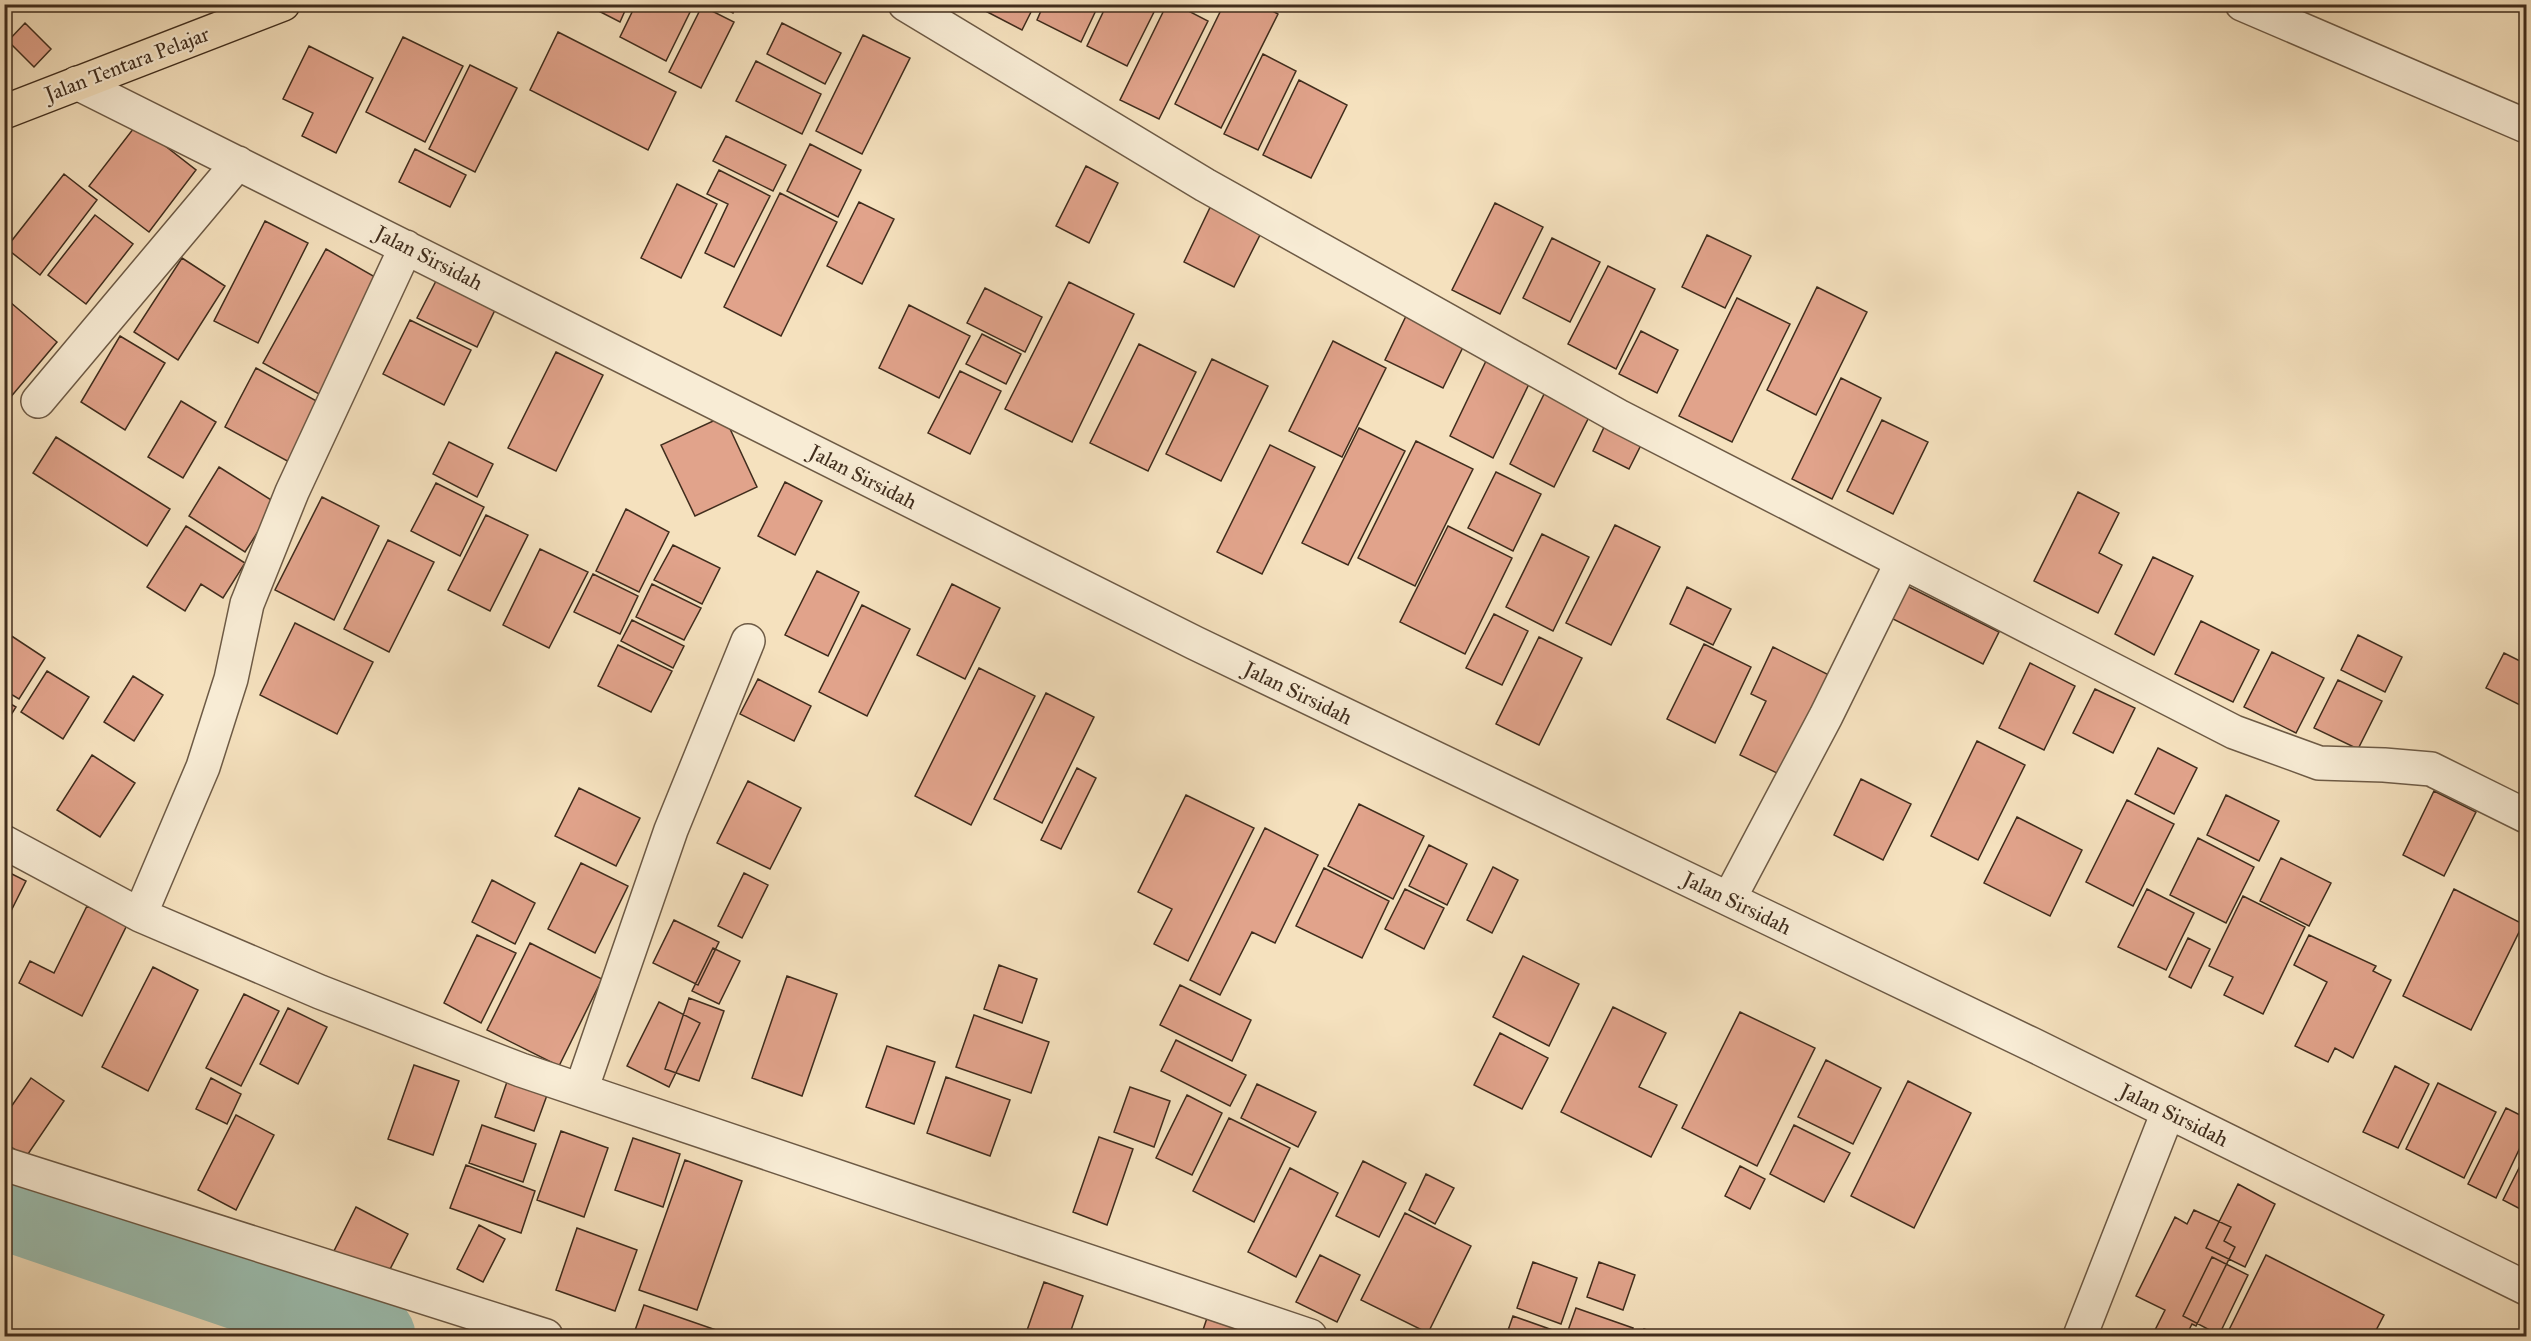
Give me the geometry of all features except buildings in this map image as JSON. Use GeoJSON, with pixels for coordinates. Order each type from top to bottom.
{"type":"FeatureCollection","features":[{"type":"Feature","properties":{"kind":"highway","name":"Jalan Tentara Pelajar"},"geometry":{"type":"LineString","coordinates":[[4,112],[283,4]]}},
{"type":"Feature","properties":{"kind":"street"},"geometry":{"type":"LineString","coordinates":[[905,4],[1205,185],[1608,411],[2234,732],[2319,763],[2431,770],[2526,816]]}},
{"type":"Feature","properties":{"kind":"street"},"geometry":{"type":"LineString","coordinates":[[2242,4],[2526,126]]}},
{"type":"Feature","properties":{"kind":"street","name":"Jalan Sirsidah"},"geometry":{"type":"LineString","coordinates":[[78,83],[1195,644],[1729,899],[2526,1288]]}},
{"type":"Feature","properties":{"kind":"street"},"geometry":{"type":"LineString","coordinates":[[38,401],[238,163]]}},
{"type":"Feature","properties":{"kind":"street"},"geometry":{"type":"LineString","coordinates":[[140,915],[203,767],[231,679],[251,594],[292,492],[406,247]]}},
{"type":"Feature","properties":{"kind":"street"},"geometry":{"type":"LineString","coordinates":[[1729,899],[1826,716],[1902,562]]}},
{"type":"Feature","properties":{"kind":"street"},"geometry":{"type":"LineString","coordinates":[[581,1090],[671,830],[748,641]]}},
{"type":"Feature","properties":{"kind":"street"},"geometry":{"type":"LineString","coordinates":[[4,842],[140,915],[320,992],[521,1070],[1310,1336]]}},
{"type":"Feature","properties":{"kind":"street"},"geometry":{"type":"LineString","coordinates":[[2080,1336],[2168,1112]]}},
{"type":"Feature","properties":{"kind":"street"},"geometry":{"type":"LineString","coordinates":[[4,1164],[546,1336]]}},
{"type":"Feature","properties":{"kind":"waterway"},"geometry":{"type":"LineString","coordinates":[[4,1209],[375,1336]]}}]}
